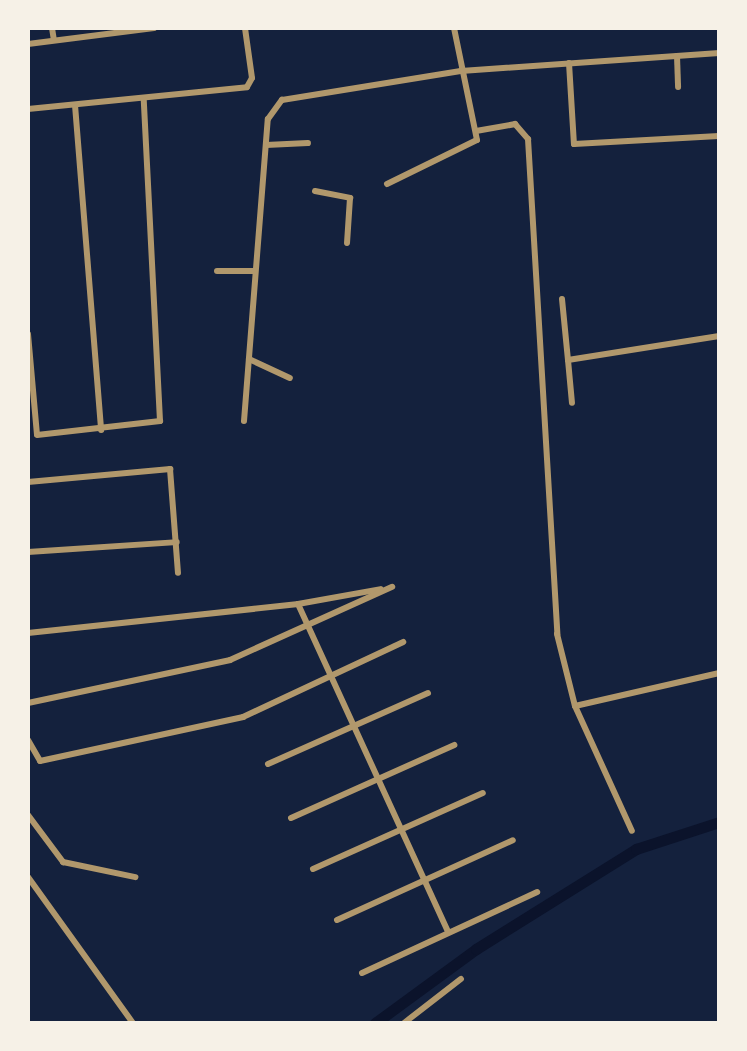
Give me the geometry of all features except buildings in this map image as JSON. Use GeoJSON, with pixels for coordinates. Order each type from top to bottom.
{"type":"FeatureCollection","features":[{"type":"Feature","properties":{"kind":"street"},"geometry":{"type":"LineString","coordinates":[[52,28],[54,40]]}},
{"type":"Feature","properties":{"kind":"street"},"geometry":{"type":"LineString","coordinates":[[28,44],[154,28]]}},
{"type":"Feature","properties":{"kind":"street"},"geometry":{"type":"LineString","coordinates":[[28,109],[144,100],[247,87],[252,78],[245,28]]}},
{"type":"Feature","properties":{"kind":"street"},"geometry":{"type":"LineString","coordinates":[[387,184],[474,143],[476,131],[454,28]]}},
{"type":"Feature","properties":{"kind":"street"},"geometry":{"type":"LineString","coordinates":[[244,421],[266,145],[274,107],[292,96],[461,71],[719,53]]}},
{"type":"Feature","properties":{"kind":"street"},"geometry":{"type":"LineString","coordinates":[[677,56],[678,87]]}},
{"type":"Feature","properties":{"kind":"street"},"geometry":{"type":"LineString","coordinates":[[569,63],[574,144],[719,136]]}},
{"type":"Feature","properties":{"kind":"street"},"geometry":{"type":"LineString","coordinates":[[28,334],[37,435],[157,424],[163,417],[144,100]]}},
{"type":"Feature","properties":{"kind":"street"},"geometry":{"type":"LineString","coordinates":[[75,105],[101,430]]}},
{"type":"Feature","properties":{"kind":"street"},"geometry":{"type":"LineString","coordinates":[[476,131],[515,124],[528,139],[557,634],[575,706],[632,831]]}},
{"type":"Feature","properties":{"kind":"street"},"geometry":{"type":"LineString","coordinates":[[266,145],[308,143]]}},
{"type":"Feature","properties":{"kind":"street"},"geometry":{"type":"LineString","coordinates":[[315,191],[350,198],[347,243]]}},
{"type":"Feature","properties":{"kind":"street"},"geometry":{"type":"LineString","coordinates":[[217,271],[255,271]]}},
{"type":"Feature","properties":{"kind":"street"},"geometry":{"type":"LineString","coordinates":[[562,299],[572,403]]}},
{"type":"Feature","properties":{"kind":"street"},"geometry":{"type":"LineString","coordinates":[[568,360],[719,336]]}},
{"type":"Feature","properties":{"kind":"street"},"geometry":{"type":"LineString","coordinates":[[249,359],[290,378]]}},
{"type":"Feature","properties":{"kind":"street"},"geometry":{"type":"LineString","coordinates":[[28,482],[170,469],[178,573]]}},
{"type":"Feature","properties":{"kind":"street"},"geometry":{"type":"LineString","coordinates":[[28,552],[177,542]]}},
{"type":"Feature","properties":{"kind":"street"},"geometry":{"type":"LineString","coordinates":[[28,633],[298,604],[392,587],[230,660],[28,703]]}},
{"type":"Feature","properties":{"kind":"street"},"geometry":{"type":"LineString","coordinates":[[298,604],[448,932]]}},
{"type":"Feature","properties":{"kind":"street"},"geometry":{"type":"LineString","coordinates":[[28,740],[40,761],[243,717],[403,642]]}},
{"type":"Feature","properties":{"kind":"street"},"geometry":{"type":"LineString","coordinates":[[575,706],[719,673]]}},
{"type":"Feature","properties":{"kind":"street"},"geometry":{"type":"LineString","coordinates":[[268,764],[428,693]]}},
{"type":"Feature","properties":{"kind":"street"},"geometry":{"type":"LineString","coordinates":[[291,818],[454,745]]}},
{"type":"Feature","properties":{"kind":"street"},"geometry":{"type":"LineString","coordinates":[[313,869],[483,793]]}},
{"type":"Feature","properties":{"kind":"street"},"geometry":{"type":"LineString","coordinates":[[28,815],[63,862],[135,877]]}},
{"type":"Feature","properties":{"kind":"street"},"geometry":{"type":"LineString","coordinates":[[337,920],[513,840]]}},
{"type":"Feature","properties":{"kind":"street"},"geometry":{"type":"LineString","coordinates":[[28,877],[133,1023]]}},
{"type":"Feature","properties":{"kind":"street"},"geometry":{"type":"LineString","coordinates":[[362,973],[537,892]]}},
{"type":"Feature","properties":{"kind":"street"},"geometry":{"type":"LineString","coordinates":[[404,1023],[461,979]]}},
{"type":"Feature","properties":{"kind":"street"},"geometry":{"type":"LineString","coordinates":[[417,1013],[423,1023]]}},
{"type":"Feature","properties":{"kind":"waterway"},"geometry":{"type":"LineString","coordinates":[[375,1023],[476,949],[636,849],[719,822]]}}]}
